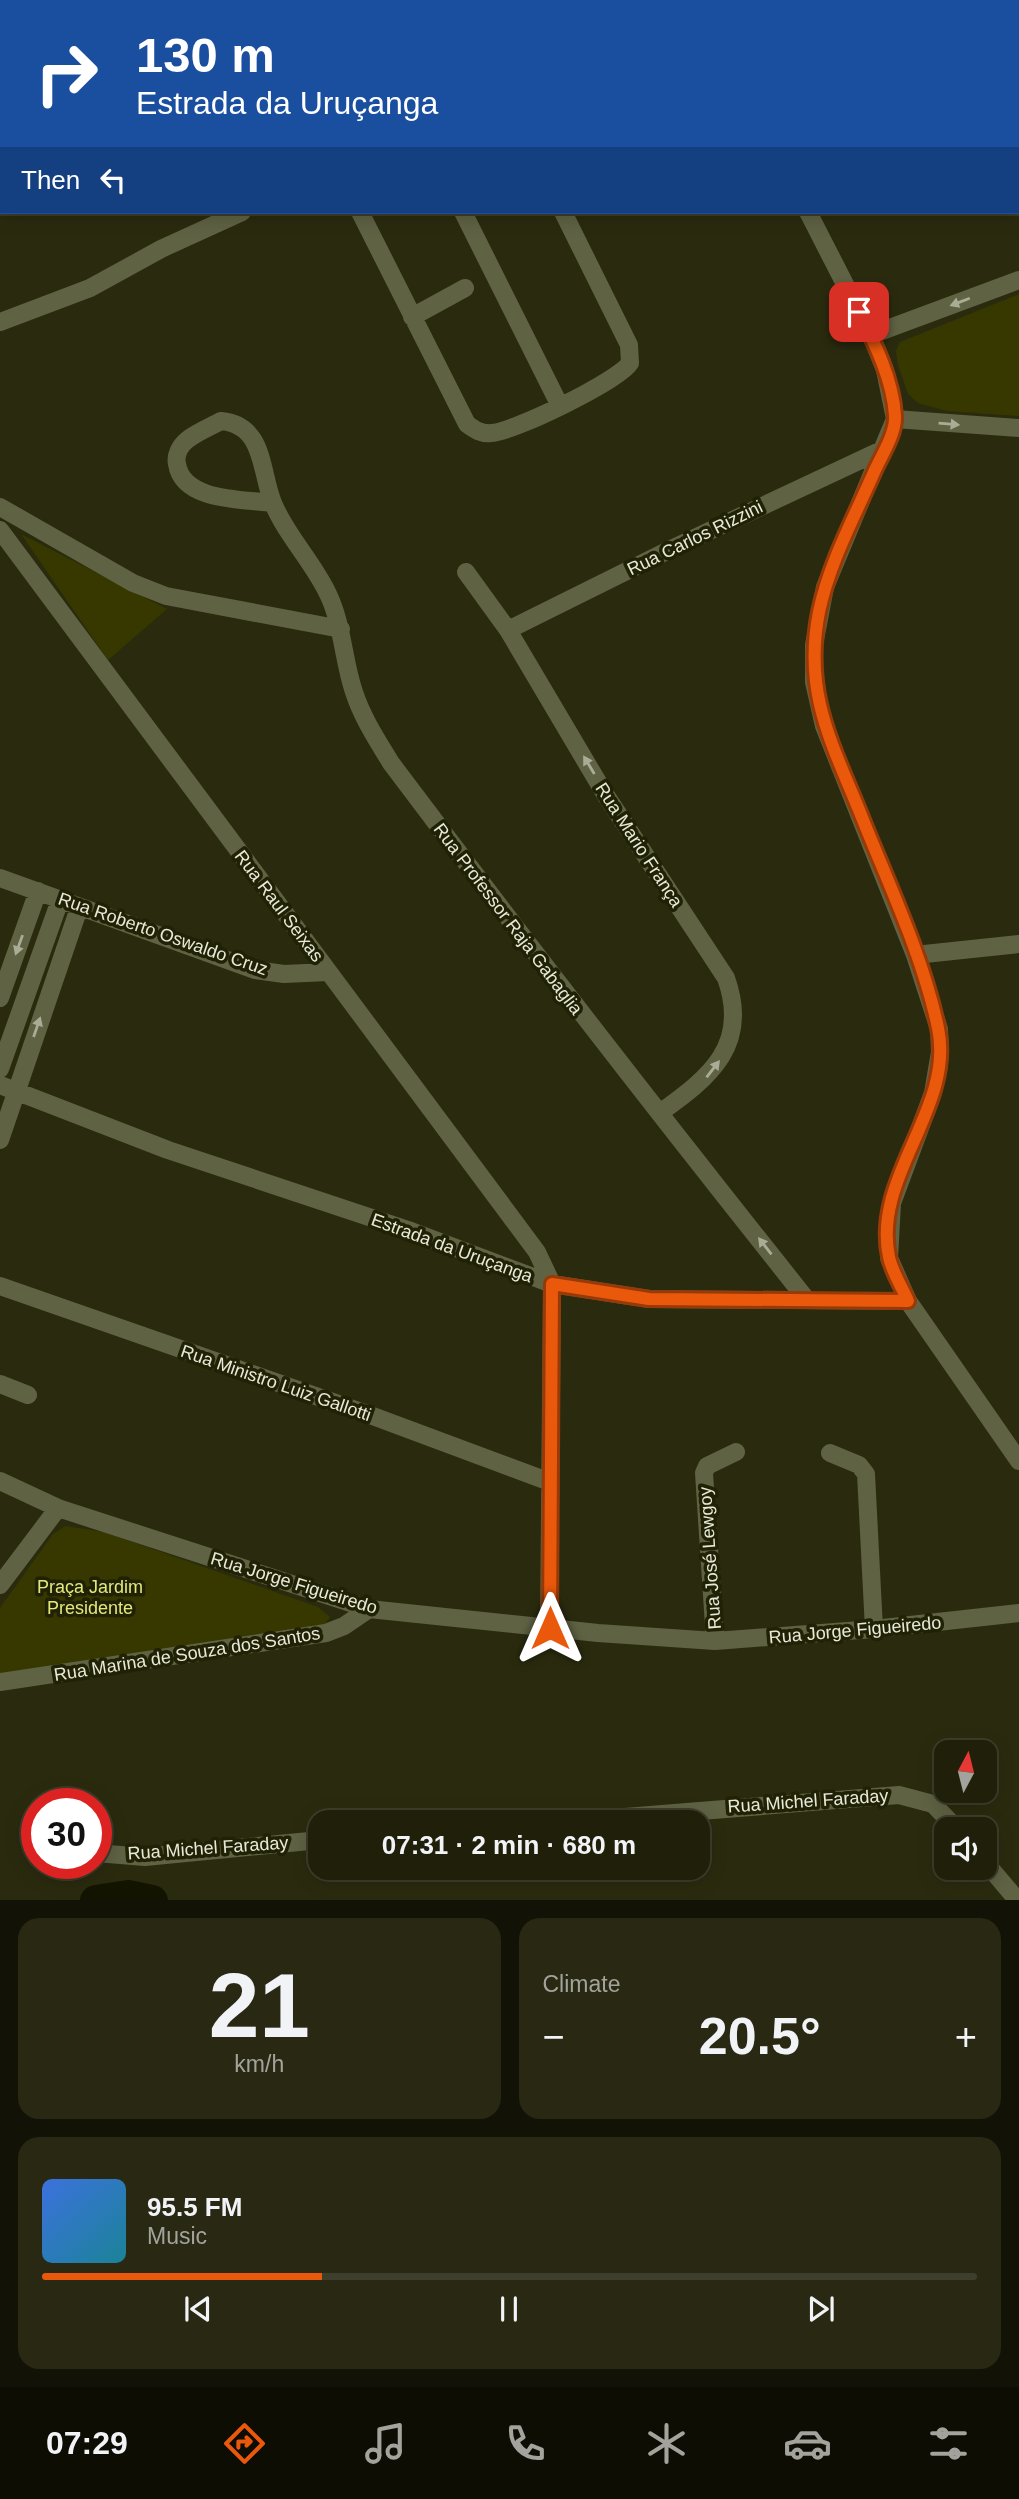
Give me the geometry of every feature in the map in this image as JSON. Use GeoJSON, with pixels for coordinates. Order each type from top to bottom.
{"type":"FeatureCollection","features":[{"type":"Feature","properties":{"kind":"street"},"geometry":{"type":"LineString","coordinates":[[0,322],[90,288],[161,249],[238,214]]}},
{"type":"Feature","properties":{"kind":"street"},"geometry":{"type":"LineString","coordinates":[[361,214],[467,424],[478,432],[494,433],[560,406],[625,370],[631,354],[563,214]]}},
{"type":"Feature","properties":{"kind":"street"},"geometry":{"type":"LineString","coordinates":[[464,214],[560,406]]}},
{"type":"Feature","properties":{"kind":"street"},"geometry":{"type":"LineString","coordinates":[[809,214],[871,335],[885,370],[895,419],[825,587],[814,645],[814,682],[824,726],[915,955],[939,1029],[940,1052],[933,1093],[900,1177],[891,1212],[889,1258],[908,1301],[1019,1461]]}},
{"type":"Feature","properties":{"kind":"street"},"geometry":{"type":"LineString","coordinates":[[871,335],[1019,279]]}},
{"type":"Feature","properties":{"kind":"street"},"geometry":{"type":"LineString","coordinates":[[412,317],[465,288]]}},
{"type":"Feature","properties":{"kind":"street"},"geometry":{"type":"LineString","coordinates":[[895,419],[1019,428]]}},
{"type":"Feature","properties":{"kind":"street","name":"Rua Professor Raja Gabaglia"},"geometry":{"type":"LineString","coordinates":[[272,503],[221,496],[192,488],[177,469],[176,459],[180,448],[187,440],[221,421],[244,427],[252,435],[266,471],[272,503],[328,594],[341,629],[354,692],[370,728],[391,763],[582,1017],[661,1112],[807,1300]]}},
{"type":"Feature","properties":{"kind":"street","name":"Rua Carlos Rizzini"},"geometry":{"type":"LineString","coordinates":[[508,630],[669,550],[884,449]]}},
{"type":"Feature","properties":{"kind":"street"},"geometry":{"type":"LineString","coordinates":[[0,508],[133,583],[166,596],[341,629]]}},
{"type":"Feature","properties":{"kind":"street","name":"Rua Raul Seixas"},"geometry":{"type":"LineString","coordinates":[[0,530],[537,1252],[552,1284]]}},
{"type":"Feature","properties":{"kind":"street","name":"Rua Mario França"},"geometry":{"type":"LineString","coordinates":[[466,572],[508,630],[605,794],[726,978],[734,1001],[731,1031],[714,1070],[661,1112]]}},
{"type":"Feature","properties":{"kind":"street","name":"Rua Roberto Oswaldo Cruz"},"geometry":{"type":"LineString","coordinates":[[0,878],[255,970],[284,974],[328,972]]}},
{"type":"Feature","properties":{"kind":"street"},"geometry":{"type":"LineString","coordinates":[[0,998],[38,891]]}},
{"type":"Feature","properties":{"kind":"street"},"geometry":{"type":"LineString","coordinates":[[0,1069],[60,900]]}},
{"type":"Feature","properties":{"kind":"street"},"geometry":{"type":"LineString","coordinates":[[0,1140],[8,1089],[79,908]]}},
{"type":"Feature","properties":{"kind":"street"},"geometry":{"type":"LineString","coordinates":[[915,955],[1019,944]]}},
{"type":"Feature","properties":{"kind":"street","name":"Estrada da Uruçanga"},"geometry":{"type":"LineString","coordinates":[[8,1089],[168,1150],[408,1230],[552,1284],[649,1299],[908,1301]]}},
{"type":"Feature","properties":{"kind":"street"},"geometry":{"type":"LineString","coordinates":[[550,1628],[552,1284]]}},
{"type":"Feature","properties":{"kind":"street","name":"Rua Ministro Luiz Gallotti"},"geometry":{"type":"LineString","coordinates":[[0,1286],[370,1415],[550,1482]]}},
{"type":"Feature","properties":{"kind":"street"},"geometry":{"type":"LineString","coordinates":[[0,1384],[28,1395]]}},
{"type":"Feature","properties":{"kind":"street","name":"Rua José Lewgoy"},"geometry":{"type":"LineString","coordinates":[[715,1641],[704,1473],[707,1466],[736,1452]]}},
{"type":"Feature","properties":{"kind":"street"},"geometry":{"type":"LineString","coordinates":[[830,1453],[859,1465],[866,1474],[874,1629]]}},
{"type":"Feature","properties":{"kind":"street","name":"Rua Jorge Figueiredo"},"geometry":{"type":"LineString","coordinates":[[0,1480],[58,1508],[369,1609],[550,1628],[715,1641],[874,1629],[1019,1613]]}},
{"type":"Feature","properties":{"kind":"street"},"geometry":{"type":"LineString","coordinates":[[0,1585],[58,1508]]}},
{"type":"Feature","properties":{"kind":"street","name":"Rua Marina de Souza dos Santos"},"geometry":{"type":"LineString","coordinates":[[0,1682],[326,1633],[344,1626],[369,1609]]}},
{"type":"Feature","properties":{"kind":"street","name":"Rua Michel Faraday"},"geometry":{"type":"LineString","coordinates":[[710,1810],[898,1795],[933,1804],[945,1817]]}},
{"type":"Feature","properties":{"kind":"street","name":"Rua Michel Faraday"},"geometry":{"type":"LineString","coordinates":[[112,1854],[145,1857],[308,1841]]}},
{"type":"Feature","properties":{"kind":"street"},"geometry":{"type":"LineString","coordinates":[[997,1876],[1018,1900]]}},
{"type":"Feature","properties":{"kind":"green space"},"geometry":{"type":"Polygon","coordinates":[[[1019,294],[1019,416],[947,411],[918,403],[908,394],[898,365],[896,351],[900,342],[1019,294]]]}},
{"type":"Feature","properties":{"kind":"green space"},"geometry":{"type":"Polygon","coordinates":[[[21,534],[167,609],[108,660],[21,534]]]}},
{"type":"Feature","properties":{"kind":"green space","name":"Praça Jardim Presidente"},"geometry":{"type":"Polygon","coordinates":[[[65,1526],[104,1532],[318,1607],[330,1617],[321,1629],[0,1678],[0,1608],[53,1534],[65,1526]]]}},
{"type":"Feature","properties":{"kind":"waterway"},"geometry":{"type":"LineString","coordinates":[[102,1900],[128,1896],[147,1900]]}},
{"type":"Feature","properties":{"kind":"route"},"geometry":{"type":"LineString","coordinates":[[550,1628],[552,1284],[649,1299],[908,1301],[889,1258],[890,1220],[900,1177],[933,1093],[939,1067],[939,1029],[915,955],[824,726],[814,682],[814,645],[825,587],[895,419],[885,370],[859,312]]}}]}
